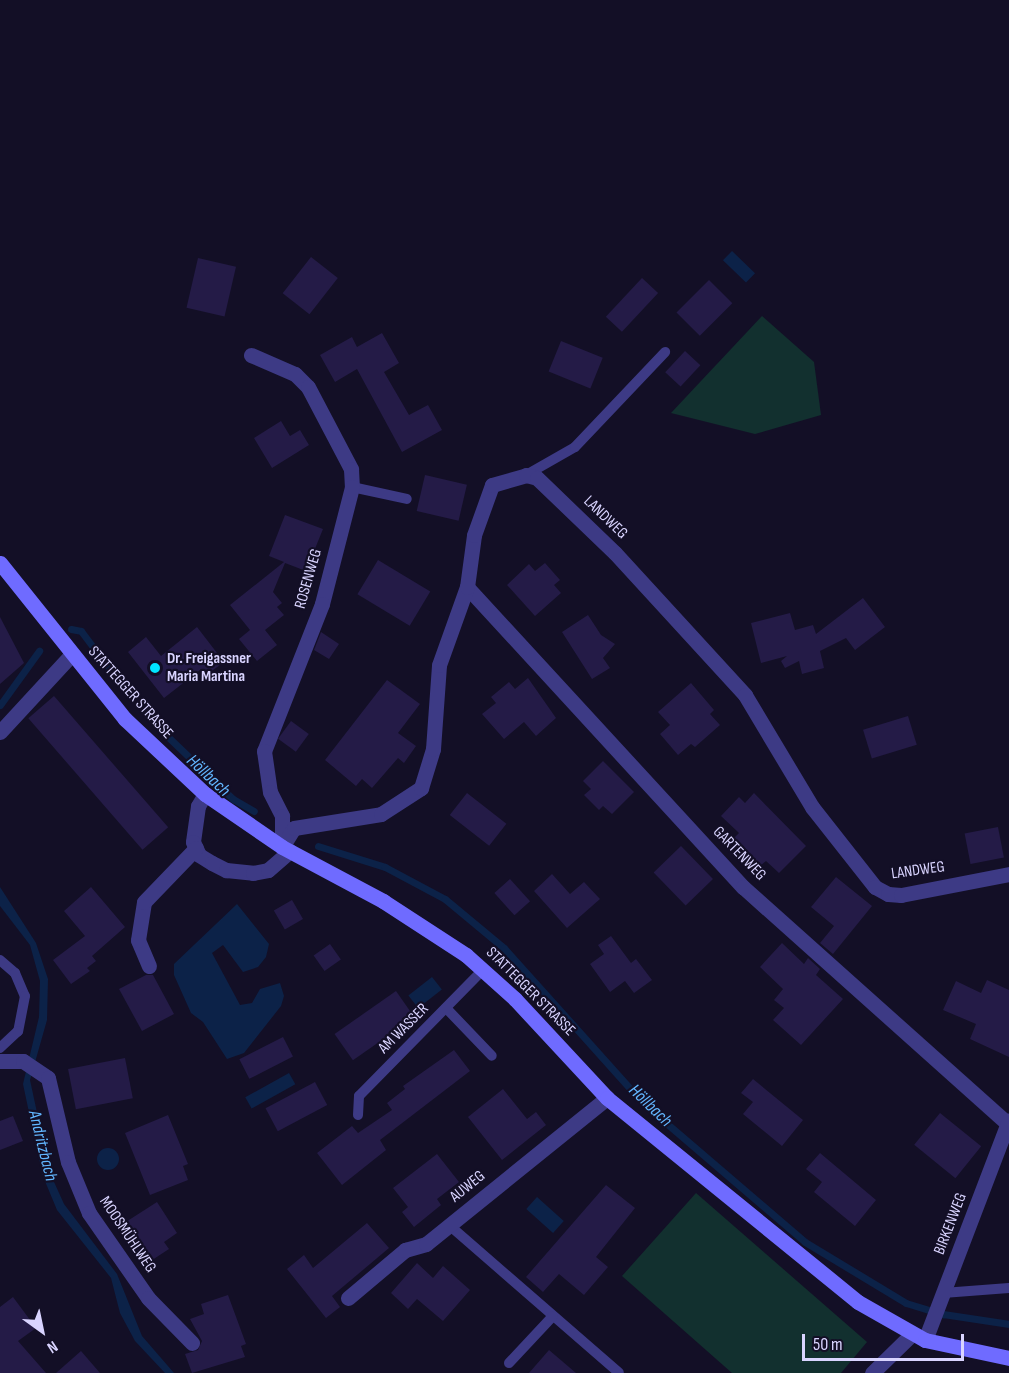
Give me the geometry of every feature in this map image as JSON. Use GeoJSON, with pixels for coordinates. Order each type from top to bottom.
{"type":"FeatureCollection","features":[{"type":"Feature","properties":{"kind":"main road","name":"STATTEGGER STRASSE"},"geometry":{"type":"LineString","coordinates":[[0,563],[71,655],[125,719],[205,794],[286,849],[383,901],[484,969],[607,1098],[788,1249],[858,1302],[919,1337],[1009,1358]]}},
{"type":"Feature","properties":{"kind":"street","name":"ROSENWEG"},"geometry":{"type":"LineString","coordinates":[[251,355],[294,374],[308,387],[351,469],[352,487],[322,604],[264,752],[270,792],[282,816],[286,849]]}},
{"type":"Feature","properties":{"kind":"street"},"geometry":{"type":"LineString","coordinates":[[205,794],[192,831],[199,855],[226,870],[253,873],[268,870],[286,849],[294,828],[381,814],[421,788],[433,749],[439,665],[467,587],[474,535],[492,485],[526,475]]}},
{"type":"Feature","properties":{"kind":"street","name":"LANDWEG"},"geometry":{"type":"LineString","coordinates":[[526,475],[537,478],[615,553],[745,695],[812,807],[875,887],[888,894],[901,895],[1009,873]]}},
{"type":"Feature","properties":{"kind":"street","name":"GARTENWEG"},"geometry":{"type":"LineString","coordinates":[[467,587],[743,887],[1008,1122]]}},
{"type":"Feature","properties":{"kind":"street"},"geometry":{"type":"LineString","coordinates":[[0,732],[71,655]]}},
{"type":"Feature","properties":{"kind":"street"},"geometry":{"type":"LineString","coordinates":[[149,966],[138,940],[144,902],[196,848]]}},
{"type":"Feature","properties":{"kind":"street","name":"MOOSMÜHLWEG"},"geometry":{"type":"LineString","coordinates":[[0,1061],[23,1061],[40,1069],[52,1089],[68,1162],[89,1213],[147,1298],[192,1343]]}},
{"type":"Feature","properties":{"kind":"street","name":"AUWEG"},"geometry":{"type":"LineString","coordinates":[[348,1298],[405,1250],[426,1244],[607,1098]]}},
{"type":"Feature","properties":{"kind":"street","name":"BIRKENWEG"},"geometry":{"type":"LineString","coordinates":[[919,1337],[944,1293],[1008,1122]]}},
{"type":"Feature","properties":{"kind":"street"},"geometry":{"type":"LineString","coordinates":[[872,1373],[919,1337]]}},
{"type":"Feature","properties":{"kind":"lane"},"geometry":{"type":"LineString","coordinates":[[526,475],[574,447],[664,352]]}},
{"type":"Feature","properties":{"kind":"lane"},"geometry":{"type":"LineString","coordinates":[[352,487],[407,499]]}},
{"type":"Feature","properties":{"kind":"lane"},"geometry":{"type":"LineString","coordinates":[[0,960],[15,973],[25,996],[18,1031],[0,1048]]}},
{"type":"Feature","properties":{"kind":"lane","name":"AM WASSER"},"geometry":{"type":"LineString","coordinates":[[358,1115],[359,1096],[484,969]]}},
{"type":"Feature","properties":{"kind":"lane"},"geometry":{"type":"LineString","coordinates":[[446,1008],[492,1056]]}},
{"type":"Feature","properties":{"kind":"lane"},"geometry":{"type":"LineString","coordinates":[[449,1225],[615,1372]]}},
{"type":"Feature","properties":{"kind":"lane"},"geometry":{"type":"LineString","coordinates":[[944,1293],[1009,1288]]}},
{"type":"Feature","properties":{"kind":"lane"},"geometry":{"type":"LineString","coordinates":[[509,1363],[553,1316]]}},
{"type":"Feature","properties":{"kind":"green space"},"geometry":{"type":"Polygon","coordinates":[[[762,316],[814,362],[821,415],[755,434],[671,413],[762,316]]]}},
{"type":"Feature","properties":{"kind":"green space"},"geometry":{"type":"Polygon","coordinates":[[[696,1193],[867,1342],[841,1373],[732,1373],[622,1276],[696,1193]]]}},
{"type":"Feature","properties":{"kind":"water"},"geometry":{"type":"Polygon","coordinates":[[[732,251],[755,273],[746,283],[723,260],[732,251]]]}},
{"type":"Feature","properties":{"kind":"water","name":"Andritzbach"},"geometry":{"type":"Polygon","coordinates":[[[0,887],[36,943],[48,979],[47,1020],[30,1080],[50,1173],[64,1204],[117,1274],[142,1336],[174,1373],[165,1373],[135,1341],[120,1313],[111,1278],[57,1210],[42,1174],[23,1084],[39,1017],[40,981],[30,945],[0,906],[0,887]]]}},
{"type":"Feature","properties":{"kind":"water"},"geometry":{"type":"Polygon","coordinates":[[[237,904],[269,944],[266,957],[258,967],[243,972],[223,945],[212,953],[240,1005],[252,1003],[260,989],[280,983],[284,996],[281,1006],[244,1053],[227,1059],[203,1022],[191,1013],[174,975],[174,964],[237,904]]]}},
{"type":"Feature","properties":{"kind":"water"},"geometry":{"type":"Polygon","coordinates":[[[432,977],[442,990],[418,1008],[408,995],[432,977]]]}},
{"type":"Feature","properties":{"kind":"water"},"geometry":{"type":"Polygon","coordinates":[[[289,1073],[295,1084],[252,1109],[245,1097],[289,1073]]]}},
{"type":"Feature","properties":{"kind":"water"},"geometry":{"type":"Polygon","coordinates":[[[104,1148],[112,1148],[119,1155],[119,1163],[112,1170],[104,1170],[97,1163],[97,1155],[104,1148]]]}},
{"type":"Feature","properties":{"kind":"water"},"geometry":{"type":"Polygon","coordinates":[[[537,1197],[564,1221],[553,1233],[526,1209],[537,1197]]]}},
{"type":"Feature","properties":{"kind":"building"},"geometry":{"type":"Polygon","coordinates":[[[311,257],[338,278],[309,314],[283,293],[311,257]]]}},
{"type":"Feature","properties":{"kind":"building"},"geometry":{"type":"Polygon","coordinates":[[[198,258],[236,267],[225,316],[187,308],[198,258]]]}},
{"type":"Feature","properties":{"kind":"building"},"geometry":{"type":"Polygon","coordinates":[[[642,278],[658,293],[622,332],[606,317],[642,278]]]}},
{"type":"Feature","properties":{"kind":"building"},"geometry":{"type":"Polygon","coordinates":[[[709,280],[732,303],[700,336],[676,313],[709,280]]]}},
{"type":"Feature","properties":{"kind":"building"},"geometry":{"type":"Polygon","coordinates":[[[382,333],[399,363],[384,372],[409,415],[428,405],[442,430],[402,452],[357,369],[335,382],[320,355],[352,337],[357,347],[382,333]]]}},
{"type":"Feature","properties":{"kind":"building"},"geometry":{"type":"Polygon","coordinates":[[[561,341],[603,358],[590,388],[549,372],[561,341]]]}},
{"type":"Feature","properties":{"kind":"building"},"geometry":{"type":"Polygon","coordinates":[[[685,351],[700,365],[681,387],[665,372],[685,351]]]}},
{"type":"Feature","properties":{"kind":"building"},"geometry":{"type":"Polygon","coordinates":[[[281,421],[290,436],[300,430],[309,445],[272,468],[254,438],[281,421]]]}},
{"type":"Feature","properties":{"kind":"building"},"geometry":{"type":"Polygon","coordinates":[[[425,475],[467,485],[459,521],[417,511],[425,475]]]}},
{"type":"Feature","properties":{"kind":"building"},"geometry":{"type":"Polygon","coordinates":[[[285,515],[323,529],[306,571],[285,563],[273,592],[282,603],[277,607],[284,615],[265,630],[277,645],[257,661],[239,639],[250,630],[230,605],[284,562],[269,556],[285,515]]]}},
{"type":"Feature","properties":{"kind":"building"},"geometry":{"type":"Polygon","coordinates":[[[378,560],[430,591],[410,626],[357,594],[378,560]]]}},
{"type":"Feature","properties":{"kind":"building"},"geometry":{"type":"Polygon","coordinates":[[[545,563],[560,580],[554,585],[561,593],[535,616],[507,585],[529,564],[535,571],[545,563]]]}},
{"type":"Feature","properties":{"kind":"building"},"geometry":{"type":"Polygon","coordinates":[[[863,598],[885,627],[855,650],[846,638],[820,651],[824,668],[802,674],[799,661],[785,668],[781,661],[787,656],[761,663],[751,623],[790,613],[795,630],[813,625],[816,634],[863,598]]]}},
{"type":"Feature","properties":{"kind":"building"},"geometry":{"type":"Polygon","coordinates":[[[588,615],[601,635],[615,644],[603,658],[610,668],[592,679],[562,632],[588,615]]]}},
{"type":"Feature","properties":{"kind":"building"},"geometry":{"type":"Polygon","coordinates":[[[0,617],[24,663],[0,684],[0,617]]]}},
{"type":"Feature","properties":{"kind":"building"},"geometry":{"type":"Polygon","coordinates":[[[197,627],[224,662],[205,676],[200,670],[164,698],[128,652],[146,637],[161,656],[197,627]]]}},
{"type":"Feature","properties":{"kind":"building"},"geometry":{"type":"Polygon","coordinates":[[[321,632],[339,644],[329,659],[314,650],[321,632]]]}},
{"type":"Feature","properties":{"kind":"building"},"geometry":{"type":"Polygon","coordinates":[[[528,678],[556,718],[536,736],[524,722],[504,739],[482,714],[496,703],[491,697],[509,682],[515,689],[528,678]]]}},
{"type":"Feature","properties":{"kind":"building"},"geometry":{"type":"Polygon","coordinates":[[[387,680],[420,704],[398,733],[416,746],[404,763],[398,758],[372,788],[362,779],[356,786],[325,760],[387,680]]]}},
{"type":"Feature","properties":{"kind":"building"},"geometry":{"type":"Polygon","coordinates":[[[691,683],[714,710],[710,714],[720,725],[695,747],[691,744],[678,755],[660,734],[670,725],[658,712],[691,683]]]}},
{"type":"Feature","properties":{"kind":"building"},"geometry":{"type":"Polygon","coordinates":[[[54,696],[168,827],[142,850],[28,718],[54,696]]]}},
{"type":"Feature","properties":{"kind":"building"},"geometry":{"type":"Polygon","coordinates":[[[908,716],[917,745],[872,758],[863,730],[908,716]]]}},
{"type":"Feature","properties":{"kind":"building"},"geometry":{"type":"Polygon","coordinates":[[[291,721],[309,734],[296,752],[278,739],[291,721]]]}},
{"type":"Feature","properties":{"kind":"building"},"geometry":{"type":"Polygon","coordinates":[[[603,761],[634,792],[612,814],[603,806],[599,810],[584,795],[591,789],[583,781],[603,761]]]}},
{"type":"Feature","properties":{"kind":"building"},"geometry":{"type":"Polygon","coordinates":[[[467,793],[506,824],[489,846],[450,815],[467,793]]]}},
{"type":"Feature","properties":{"kind":"building"},"geometry":{"type":"Polygon","coordinates":[[[754,793],[806,846],[779,873],[766,861],[760,866],[733,839],[739,833],[721,816],[739,797],[745,803],[754,793]]]}},
{"type":"Feature","properties":{"kind":"building"},"geometry":{"type":"Polygon","coordinates":[[[998,827],[1004,857],[971,864],[965,833],[998,827]]]}},
{"type":"Feature","properties":{"kind":"building"},"geometry":{"type":"Polygon","coordinates":[[[681,846],[713,879],[686,905],[654,872],[681,846]]]}},
{"type":"Feature","properties":{"kind":"building"},"geometry":{"type":"Polygon","coordinates":[[[552,874],[570,894],[584,882],[600,899],[567,928],[534,891],[552,874]]]}},
{"type":"Feature","properties":{"kind":"building"},"geometry":{"type":"Polygon","coordinates":[[[836,877],[872,906],[833,954],[820,943],[834,926],[811,907],[836,877]]]}},
{"type":"Feature","properties":{"kind":"building"},"geometry":{"type":"Polygon","coordinates":[[[510,879],[530,901],[514,915],[494,893],[510,879]]]}},
{"type":"Feature","properties":{"kind":"building"},"geometry":{"type":"Polygon","coordinates":[[[91,887],[125,927],[92,956],[96,961],[87,968],[90,971],[71,984],[53,960],[85,936],[64,911],[91,887]]]}},
{"type":"Feature","properties":{"kind":"building"},"geometry":{"type":"Polygon","coordinates":[[[292,900],[303,919],[285,930],[274,911],[292,900]]]}},
{"type":"Feature","properties":{"kind":"building"},"geometry":{"type":"Polygon","coordinates":[[[611,936],[631,963],[636,959],[652,980],[634,993],[625,981],[610,992],[590,964],[604,954],[598,945],[611,936]]]}},
{"type":"Feature","properties":{"kind":"building"},"geometry":{"type":"Polygon","coordinates":[[[782,943],[804,964],[808,958],[820,969],[816,975],[843,999],[801,1045],[773,1020],[784,1008],[774,1000],[783,989],[760,967],[782,943]]]}},
{"type":"Feature","properties":{"kind":"building"},"geometry":{"type":"Polygon","coordinates":[[[330,944],[341,960],[325,971],[314,955],[330,944]]]}},
{"type":"Feature","properties":{"kind":"building"},"geometry":{"type":"Polygon","coordinates":[[[146,975],[153,975],[174,1014],[142,1031],[119,989],[146,975]]]}},
{"type":"Feature","properties":{"kind":"building"},"geometry":{"type":"Polygon","coordinates":[[[987,980],[1009,990],[1009,1057],[970,1039],[976,1024],[943,1010],[956,981],[981,993],[987,980]]]}},
{"type":"Feature","properties":{"kind":"building"},"geometry":{"type":"Polygon","coordinates":[[[396,991],[414,1017],[353,1060],[335,1034],[396,991]]]}},
{"type":"Feature","properties":{"kind":"building"},"geometry":{"type":"Polygon","coordinates":[[[283,1037],[293,1057],[249,1079],[239,1059],[283,1037]]]}},
{"type":"Feature","properties":{"kind":"building"},"geometry":{"type":"Polygon","coordinates":[[[454,1050],[470,1071],[380,1140],[386,1150],[342,1185],[317,1153],[352,1126],[358,1133],[392,1110],[387,1103],[405,1089],[403,1086],[454,1050]]]}},
{"type":"Feature","properties":{"kind":"building"},"geometry":{"type":"Polygon","coordinates":[[[125,1058],[133,1098],[76,1109],[68,1069],[125,1058]]]}},
{"type":"Feature","properties":{"kind":"building"},"geometry":{"type":"Polygon","coordinates":[[[753,1079],[803,1120],[782,1146],[743,1114],[753,1102],[741,1093],[753,1079]]]}},
{"type":"Feature","properties":{"kind":"building"},"geometry":{"type":"Polygon","coordinates":[[[315,1082],[327,1105],[278,1131],[266,1108],[315,1082]]]}},
{"type":"Feature","properties":{"kind":"building"},"geometry":{"type":"Polygon","coordinates":[[[503,1089],[527,1119],[536,1112],[546,1125],[502,1160],[468,1117],[503,1089]]]}},
{"type":"Feature","properties":{"kind":"building"},"geometry":{"type":"Polygon","coordinates":[[[940,1113],[981,1146],[955,1178],[914,1145],[940,1113]]]}},
{"type":"Feature","properties":{"kind":"building"},"geometry":{"type":"Polygon","coordinates":[[[168,1115],[188,1164],[183,1166],[188,1180],[150,1195],[125,1133],[168,1115]]]}},
{"type":"Feature","properties":{"kind":"building"},"geometry":{"type":"Polygon","coordinates":[[[13,1116],[23,1141],[0,1150],[0,1121],[13,1116]]]}},
{"type":"Feature","properties":{"kind":"building"},"geometry":{"type":"Polygon","coordinates":[[[820,1153],[876,1200],[855,1226],[814,1192],[822,1182],[806,1169],[820,1153]]]}},
{"type":"Feature","properties":{"kind":"building"},"geometry":{"type":"Polygon","coordinates":[[[437,1154],[459,1182],[437,1199],[441,1205],[414,1227],[402,1212],[408,1207],[393,1188],[437,1154]]]}},
{"type":"Feature","properties":{"kind":"building"},"geometry":{"type":"Polygon","coordinates":[[[606,1185],[635,1208],[596,1257],[608,1267],[584,1295],[559,1274],[543,1292],[526,1277],[606,1185]]]}},
{"type":"Feature","properties":{"kind":"building"},"geometry":{"type":"Polygon","coordinates":[[[157,1202],[177,1233],[164,1242],[169,1249],[143,1266],[118,1227],[157,1202]]]}},
{"type":"Feature","properties":{"kind":"building"},"geometry":{"type":"Polygon","coordinates":[[[367,1223],[389,1248],[332,1296],[340,1307],[326,1318],[287,1269],[304,1255],[313,1268],[367,1223]]]}},
{"type":"Feature","properties":{"kind":"building"},"geometry":{"type":"Polygon","coordinates":[[[417,1263],[433,1278],[443,1266],[470,1290],[443,1321],[417,1299],[408,1309],[391,1293],[417,1263]]]}},
{"type":"Feature","properties":{"kind":"building"},"geometry":{"type":"Polygon","coordinates":[[[228,1295],[246,1344],[241,1346],[245,1357],[192,1373],[185,1354],[198,1350],[202,1341],[190,1319],[204,1314],[201,1304],[228,1295]]]}},
{"type":"Feature","properties":{"kind":"building"},"geometry":{"type":"Polygon","coordinates":[[[13,1297],[36,1328],[18,1341],[46,1373],[0,1373],[0,1307],[13,1297]]]}},
{"type":"Feature","properties":{"kind":"building"},"geometry":{"type":"Polygon","coordinates":[[[549,1350],[576,1373],[529,1373],[549,1350]]]}},
{"type":"Feature","properties":{"kind":"building"},"geometry":{"type":"Polygon","coordinates":[[[81,1351],[100,1373],[56,1373],[81,1351]]]}},
{"type":"Feature","properties":{"kind":"waterway","name":"Höllbach"},"geometry":{"type":"LineString","coordinates":[[71,629],[81,631],[108,667]]}},
{"type":"Feature","properties":{"kind":"waterway","name":"Höllbach"},"geometry":{"type":"LineString","coordinates":[[0,705],[39,651]]}},
{"type":"Feature","properties":{"kind":"waterway","name":"Höllbach"},"geometry":{"type":"LineString","coordinates":[[166,735],[233,799],[254,811]]}},
{"type":"Feature","properties":{"kind":"waterway","name":"Höllbach"},"geometry":{"type":"LineString","coordinates":[[318,846],[385,867],[445,899],[504,948],[644,1104],[805,1242],[906,1303],[943,1314],[1009,1324]]}},
{"type":"Feature","properties":{"kind":"place","name":"Dr. Freigassner Maria Martina"},"geometry":{"type":"Point","coordinates":[155,668]}}]}
